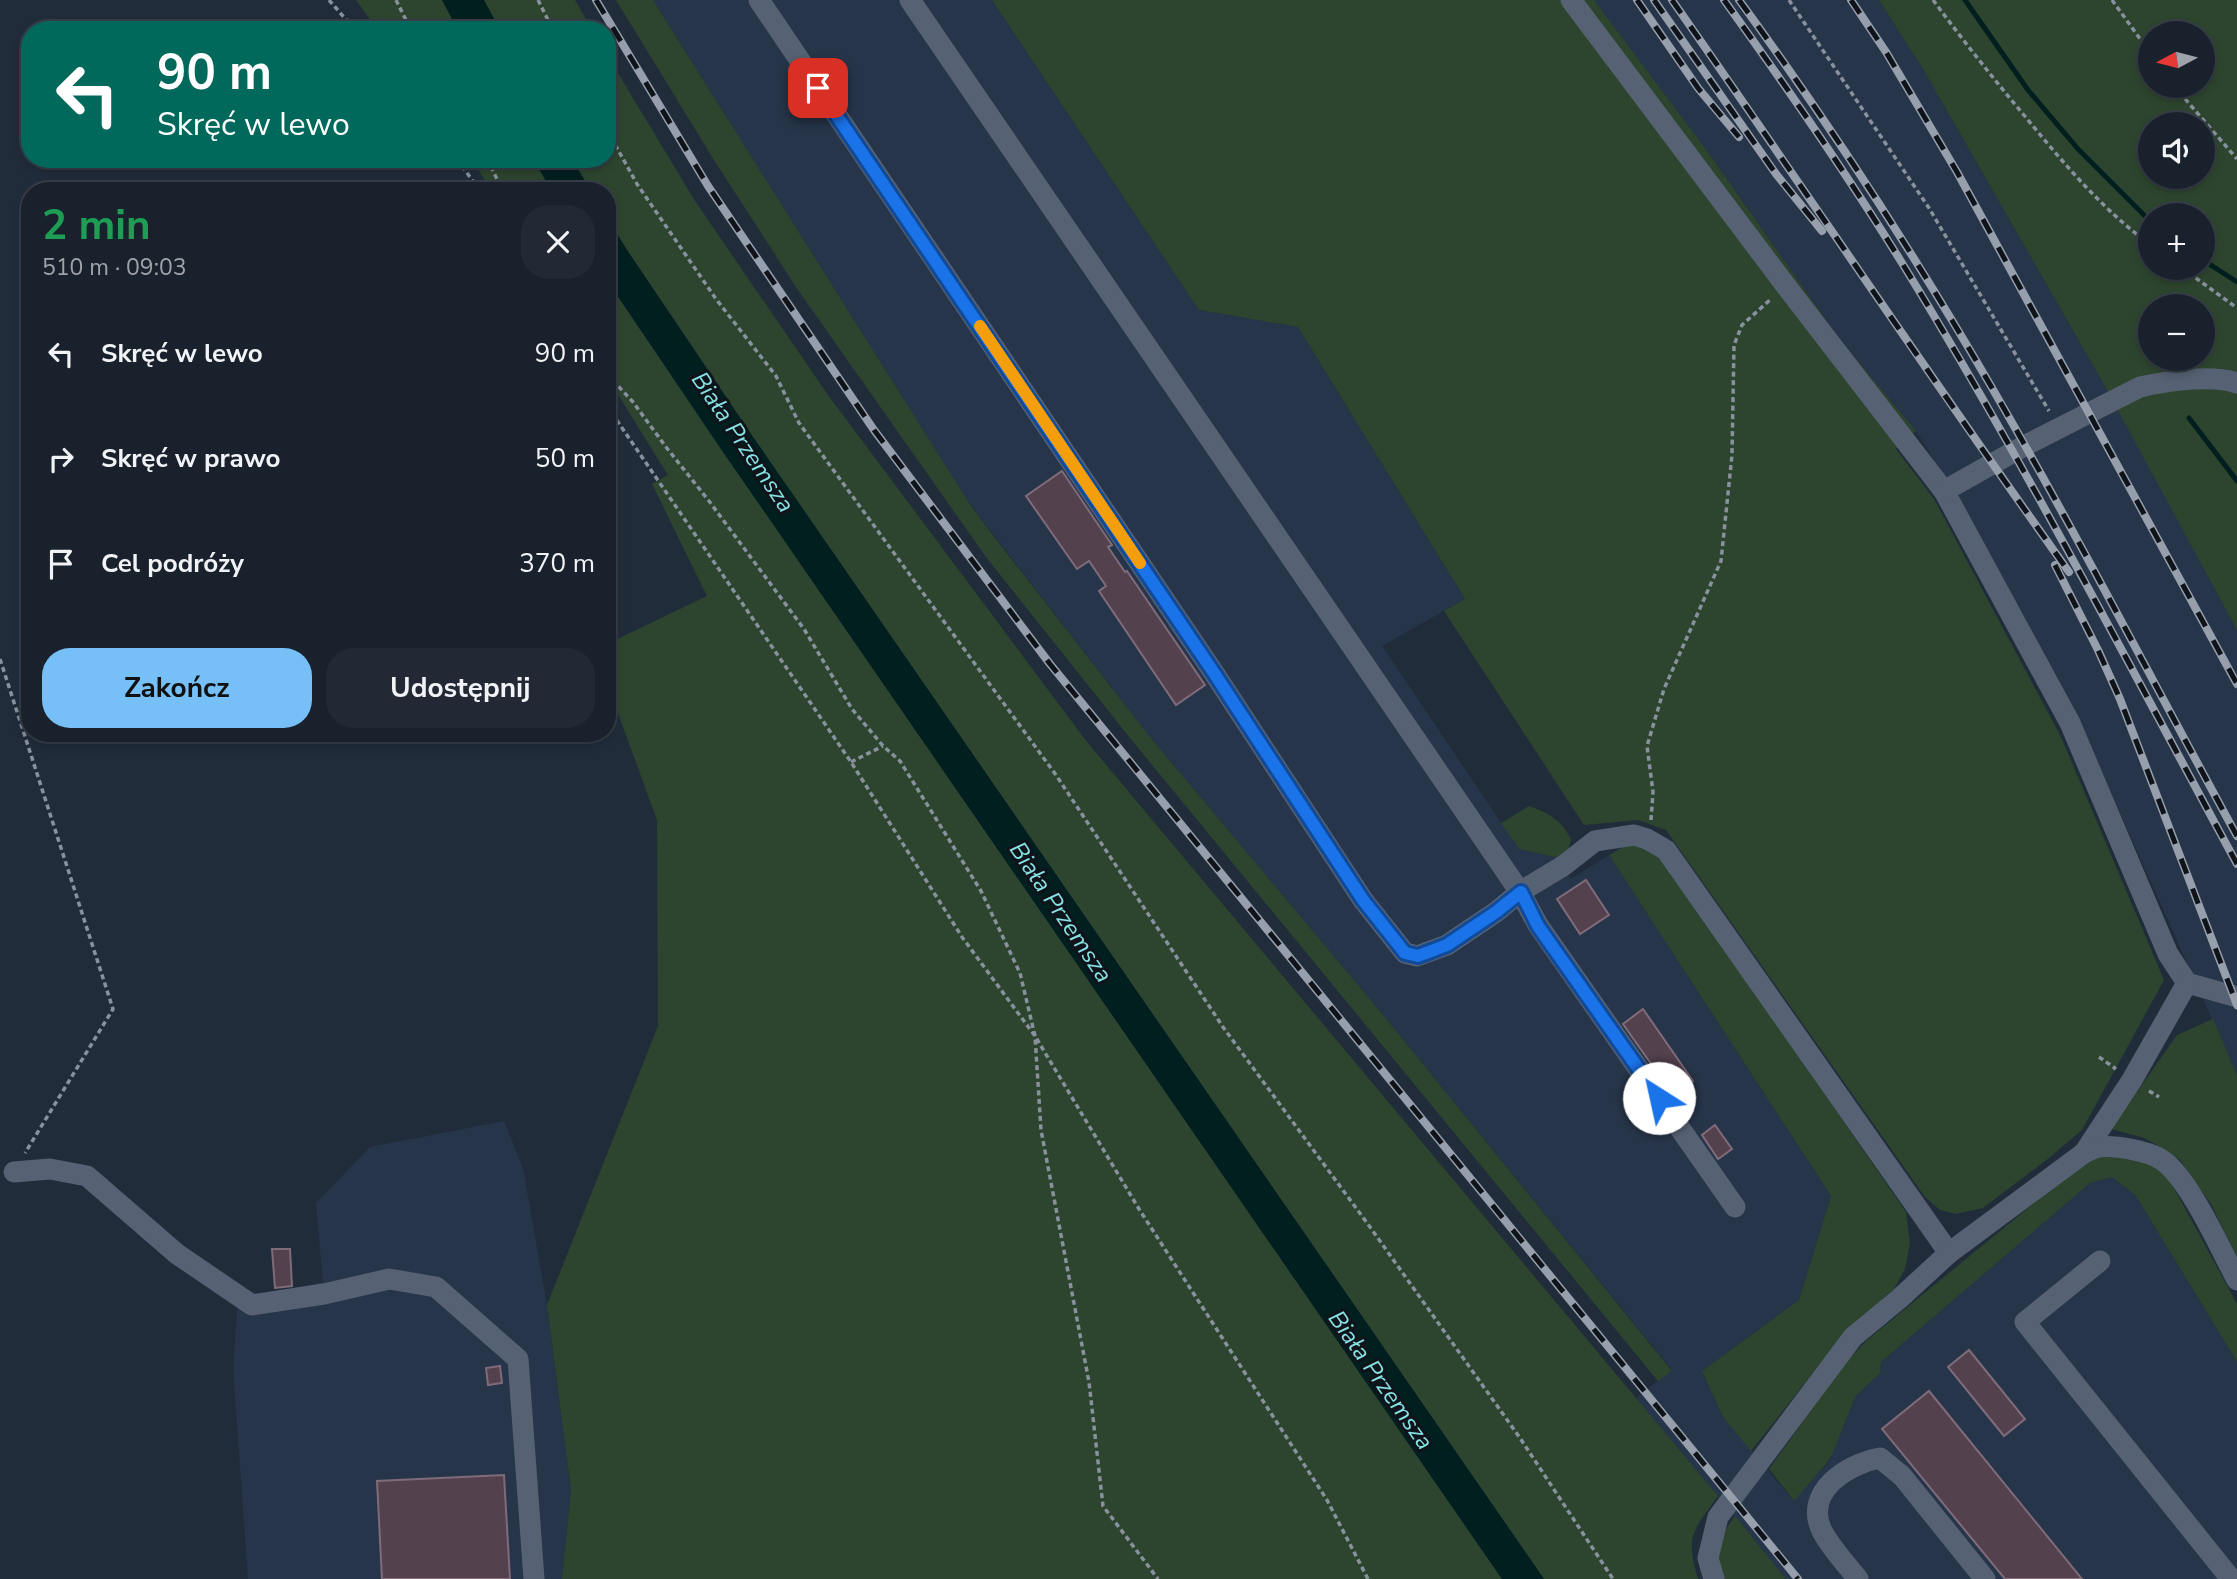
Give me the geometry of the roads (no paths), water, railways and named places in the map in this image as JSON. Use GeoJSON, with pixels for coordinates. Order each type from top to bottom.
{"type":"FeatureCollection","features":[{"type":"Feature","properties":{"kind":"street"},"geometry":{"type":"LineString","coordinates":[[759,0],[1214,673],[1363,900],[1405,953],[1418,956],[1447,945],[1595,841],[1634,835],[1647,839],[1666,850],[1949,1253]]}},
{"type":"Feature","properties":{"kind":"street"},"geometry":{"type":"LineString","coordinates":[[910,0],[1521,892],[1538,926],[1735,1207]]}},
{"type":"Feature","properties":{"kind":"street"},"geometry":{"type":"LineString","coordinates":[[1571,0],[1944,491],[2070,723],[2168,954],[2187,983],[2237,997]]}},
{"type":"Feature","properties":{"kind":"street"},"geometry":{"type":"LineString","coordinates":[[1944,491],[2140,387],[2161,382],[2225,379],[2237,383]]}},
{"type":"Feature","properties":{"kind":"street"},"geometry":{"type":"LineString","coordinates":[[2084,1153],[2132,1080],[2187,983]]}},
{"type":"Feature","properties":{"kind":"street"},"geometry":{"type":"LineString","coordinates":[[1714,1579],[1708,1558],[1718,1517],[1853,1337],[1949,1253],[2084,1153],[2099,1147],[2135,1150],[2161,1159],[2175,1171],[2190,1192],[2237,1280]]}},
{"type":"Feature","properties":{"kind":"street"},"geometry":{"type":"LineString","coordinates":[[14,1172],[50,1169],[87,1176],[177,1254],[252,1305],[324,1294],[389,1279],[436,1287],[518,1359],[534,1579]]}},
{"type":"Feature","properties":{"kind":"street"},"geometry":{"type":"LineString","coordinates":[[2100,1261],[2025,1322],[2231,1579]]}},
{"type":"Feature","properties":{"kind":"street"},"geometry":{"type":"LineString","coordinates":[[1858,1579],[1821,1530],[1817,1513],[1821,1497],[1843,1471],[1862,1461],[1880,1458],[1902,1476],[1985,1579]]}},
{"type":"Feature","properties":{"kind":"water"},"geometry":{"type":"Polygon","coordinates":[[[442,0],[484,0],[495,21],[453,21],[442,0]]]}},
{"type":"Feature","properties":{"kind":"water"},"geometry":{"type":"Polygon","coordinates":[[[538,168],[577,168],[586,182],[547,182],[538,168]]]}},
{"type":"Feature","properties":{"kind":"water","name":"Biała Przemsza"},"geometry":{"type":"Polygon","coordinates":[[[616,232],[751,434],[1544,1579],[1502,1579],[616,293],[616,232]]]}},
{"type":"Feature","properties":{"kind":"waterway"},"geometry":{"type":"LineString","coordinates":[[1965,0],[2028,90],[2078,149],[2138,209]]}},
{"type":"Feature","properties":{"kind":"waterway"},"geometry":{"type":"LineString","coordinates":[[2215,268],[2237,282]]}},
{"type":"Feature","properties":{"kind":"waterway"},"geometry":{"type":"LineString","coordinates":[[2189,418],[2237,481]]}},
{"type":"Feature","properties":{"kind":"railway"},"geometry":{"type":"LineString","coordinates":[[596,0],[609,21]]}},
{"type":"Feature","properties":{"kind":"railway"},"geometry":{"type":"LineString","coordinates":[[1637,0],[1698,88],[1739,137]]}},
{"type":"Feature","properties":{"kind":"railway"},"geometry":{"type":"LineString","coordinates":[[1654,0],[1776,174],[1822,231]]}},
{"type":"Feature","properties":{"kind":"railway"},"geometry":{"type":"LineString","coordinates":[[1672,0],[2069,572]]}},
{"type":"Feature","properties":{"kind":"railway"},"geometry":{"type":"LineString","coordinates":[[1724,0],[1793,97],[1902,263],[1990,411],[2237,864]]}},
{"type":"Feature","properties":{"kind":"railway"},"geometry":{"type":"LineString","coordinates":[[1739,0],[1849,158],[1953,322],[2062,513],[2237,836]]}},
{"type":"Feature","properties":{"kind":"railway"},"geometry":{"type":"LineString","coordinates":[[1851,0],[1886,52],[1957,172],[2237,684]]}},
{"type":"Feature","properties":{"kind":"railway"},"geometry":{"type":"LineString","coordinates":[[616,33],[708,186],[874,430],[1050,664],[1798,1579]]}},
{"type":"Feature","properties":{"kind":"railway"},"geometry":{"type":"LineString","coordinates":[[2055,565],[2120,699],[2237,1005]]}}]}
